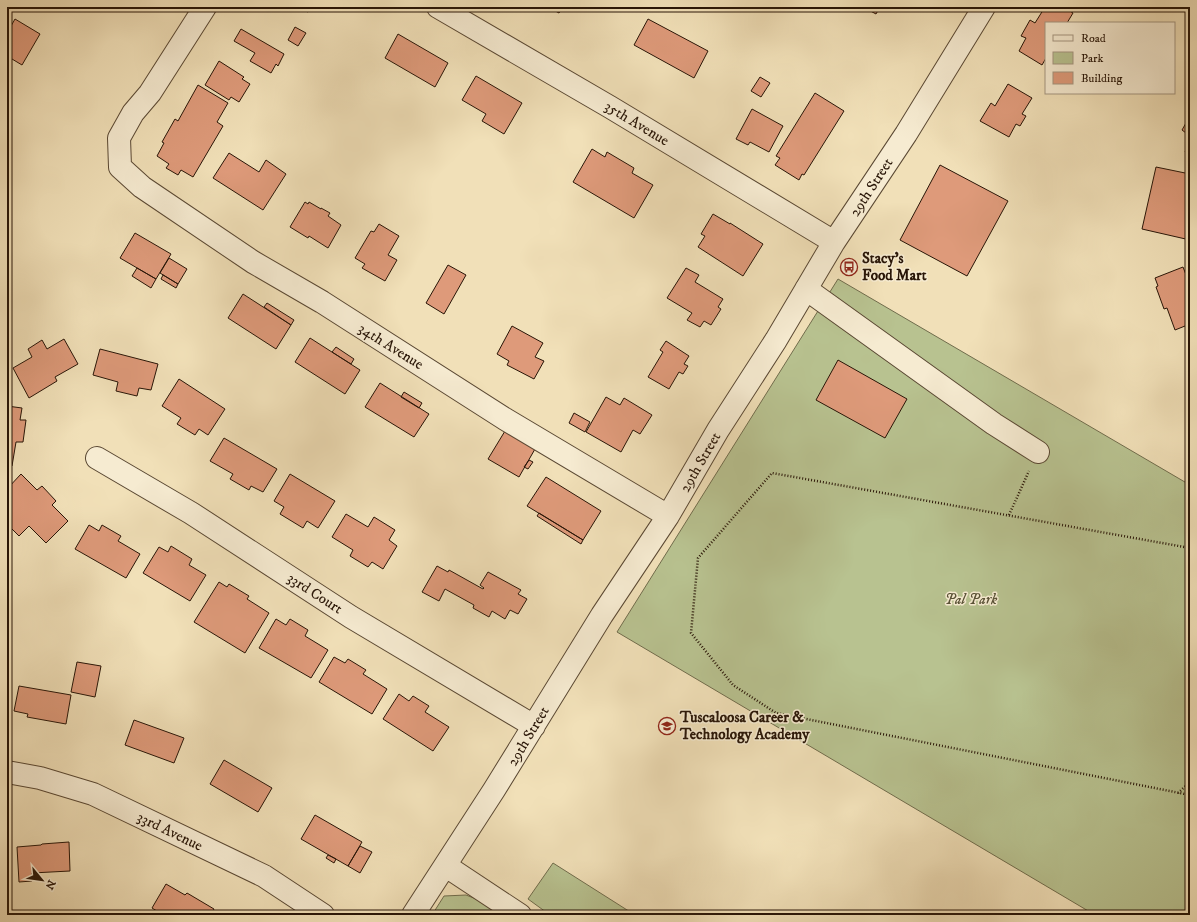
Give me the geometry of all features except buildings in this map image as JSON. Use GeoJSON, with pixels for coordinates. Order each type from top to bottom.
{"type":"FeatureCollection","features":[{"type":"Feature","properties":{"kind":"street","name":"34th Avenue"},"geometry":{"type":"LineString","coordinates":[[205,7],[150,93],[133,113],[119,138],[120,167],[142,187],[253,262],[322,302],[505,419],[668,516]]}},
{"type":"Feature","properties":{"kind":"street","name":"35th Avenue"},"geometry":{"type":"LineString","coordinates":[[438,7],[610,107],[834,242]]}},
{"type":"Feature","properties":{"kind":"street","name":"29th Street"},"geometry":{"type":"LineString","coordinates":[[414,915],[494,790],[602,615],[668,516],[718,430],[776,340],[834,242],[906,134],[984,7]]}},
{"type":"Feature","properties":{"kind":"street"},"geometry":{"type":"LineString","coordinates":[[806,289],[994,424],[1038,452]]}},
{"type":"Feature","properties":{"kind":"street","name":"33rd Court"},"geometry":{"type":"LineString","coordinates":[[97,458],[191,513],[351,617],[534,726]]}},
{"type":"Feature","properties":{"kind":"street","name":"33rd Avenue"},"geometry":{"type":"LineString","coordinates":[[7,772],[40,778],[93,794],[264,876],[323,915]]}},
{"type":"Feature","properties":{"kind":"street"},"geometry":{"type":"LineString","coordinates":[[446,866],[520,915]]}},
{"type":"Feature","properties":{"kind":"path"},"geometry":{"type":"LineString","coordinates":[[1009,515],[1038,452]]}},
{"type":"Feature","properties":{"kind":"path"},"geometry":{"type":"LineString","coordinates":[[1190,548],[772,473],[698,558],[691,633],[733,685],[776,713],[1190,795]]}},
{"type":"Feature","properties":{"kind":"path"},"geometry":{"type":"LineString","coordinates":[[1178,793],[1190,782]]}},
{"type":"Feature","properties":{"kind":"green space","name":"Pal Park"},"geometry":{"type":"Polygon","coordinates":[[[838,279],[1190,485],[1190,915],[1095,915],[617,632],[838,279]]]}},
{"type":"Feature","properties":{"kind":"green space"},"geometry":{"type":"Polygon","coordinates":[[[553,863],[635,915],[550,915],[528,899],[553,863]]]}},
{"type":"Feature","properties":{"kind":"green space"},"geometry":{"type":"Polygon","coordinates":[[[466,895],[484,902],[505,915],[432,915],[444,896],[466,895]]]}},
{"type":"Feature","properties":{"kind":"place","name":"Stacy's Food Mart"},"geometry":{"type":"Point","coordinates":[849,267]}},
{"type":"Feature","properties":{"kind":"place","name":"Tuscaloosa Career & Technology Academy"},"geometry":{"type":"Point","coordinates":[667,726]}}]}
